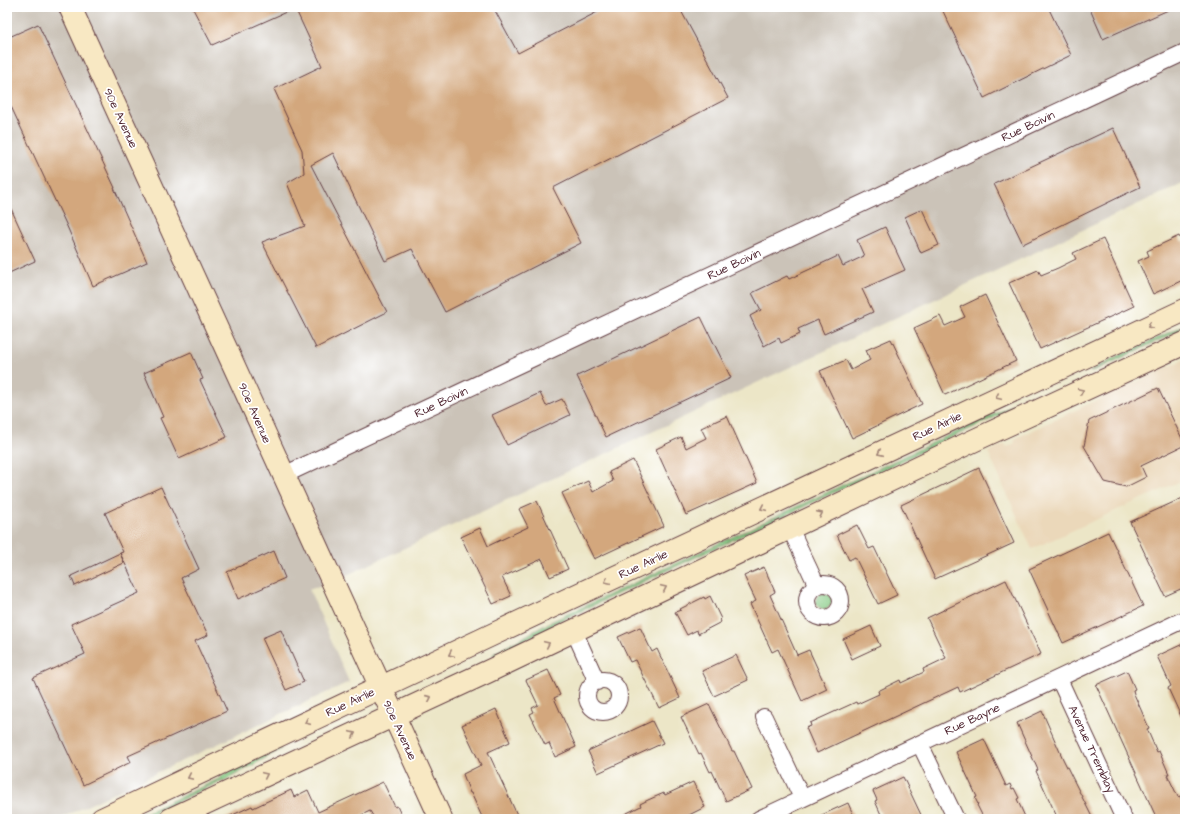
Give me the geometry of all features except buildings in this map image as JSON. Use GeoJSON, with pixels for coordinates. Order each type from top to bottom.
{"type":"FeatureCollection","features":[{"type":"Feature","properties":{"kind":"main road","name":"90e Avenue"},"geometry":{"type":"LineString","coordinates":[[70,7],[441,819]]}},
{"type":"Feature","properties":{"kind":"main road","name":"Rue Airlie"},"geometry":{"type":"LineString","coordinates":[[102,819],[1185,310]]}},
{"type":"Feature","properties":{"kind":"main road"},"geometry":{"type":"LineString","coordinates":[[171,819],[574,631],[975,440],[1185,343]]}},
{"type":"Feature","properties":{"kind":"street","name":"Rue Boivin"},"geometry":{"type":"LineString","coordinates":[[284,476],[1185,52]]}},
{"type":"Feature","properties":{"kind":"street"},"geometry":{"type":"LineString","coordinates":[[790,528],[817,586]]}},
{"type":"Feature","properties":{"kind":"street","name":"Rue Bayne"},"geometry":{"type":"LineString","coordinates":[[759,819],[784,814],[802,798],[1185,619]]}},
{"type":"Feature","properties":{"kind":"street"},"geometry":{"type":"LineString","coordinates":[[574,631],[597,682]]}},
{"type":"Feature","properties":{"kind":"street","name":"Avenue Tremblay"},"geometry":{"type":"LineString","coordinates":[[1059,679],[1124,819]]}},
{"type":"Feature","properties":{"kind":"street"},"geometry":{"type":"LineString","coordinates":[[764,717],[802,798]]}},
{"type":"Feature","properties":{"kind":"street"},"geometry":{"type":"LineString","coordinates":[[920,744],[956,819]]}},
{"type":"Feature","properties":{"kind":"shaded area"},"geometry":{"type":"Polygon","coordinates":[[[7,7],[1185,7],[1185,182],[332,582],[309,589],[349,682],[59,819],[7,819],[7,7]]]}},
{"type":"Feature","properties":{"kind":"shaded area"},"geometry":{"type":"Polygon","coordinates":[[[1185,359],[1185,479],[1032,549],[988,452],[1005,444],[1007,447],[1015,443],[1014,439],[1185,359]]]}},
{"type":"Feature","properties":{"kind":"green space"},"geometry":{"type":"Polygon","coordinates":[[[1185,325],[1185,328],[1091,372],[1090,371],[1114,358],[1185,325]]]}},
{"type":"Feature","properties":{"kind":"green space"},"geometry":{"type":"Polygon","coordinates":[[[1022,401],[1023,404],[553,624],[553,626],[494,656],[493,654],[551,622],[1022,401]]]}},
{"type":"Feature","properties":{"kind":"green space"},"geometry":{"type":"Polygon","coordinates":[[[824,593],[831,598],[832,601],[827,608],[824,609],[817,604],[816,601],[821,594],[824,593]]]}},
{"type":"Feature","properties":{"kind":"green space"},"geometry":{"type":"Polygon","coordinates":[[[280,747],[281,749],[224,781],[223,780],[140,819],[133,819],[221,778],[221,776],[280,747]]]}}]}
